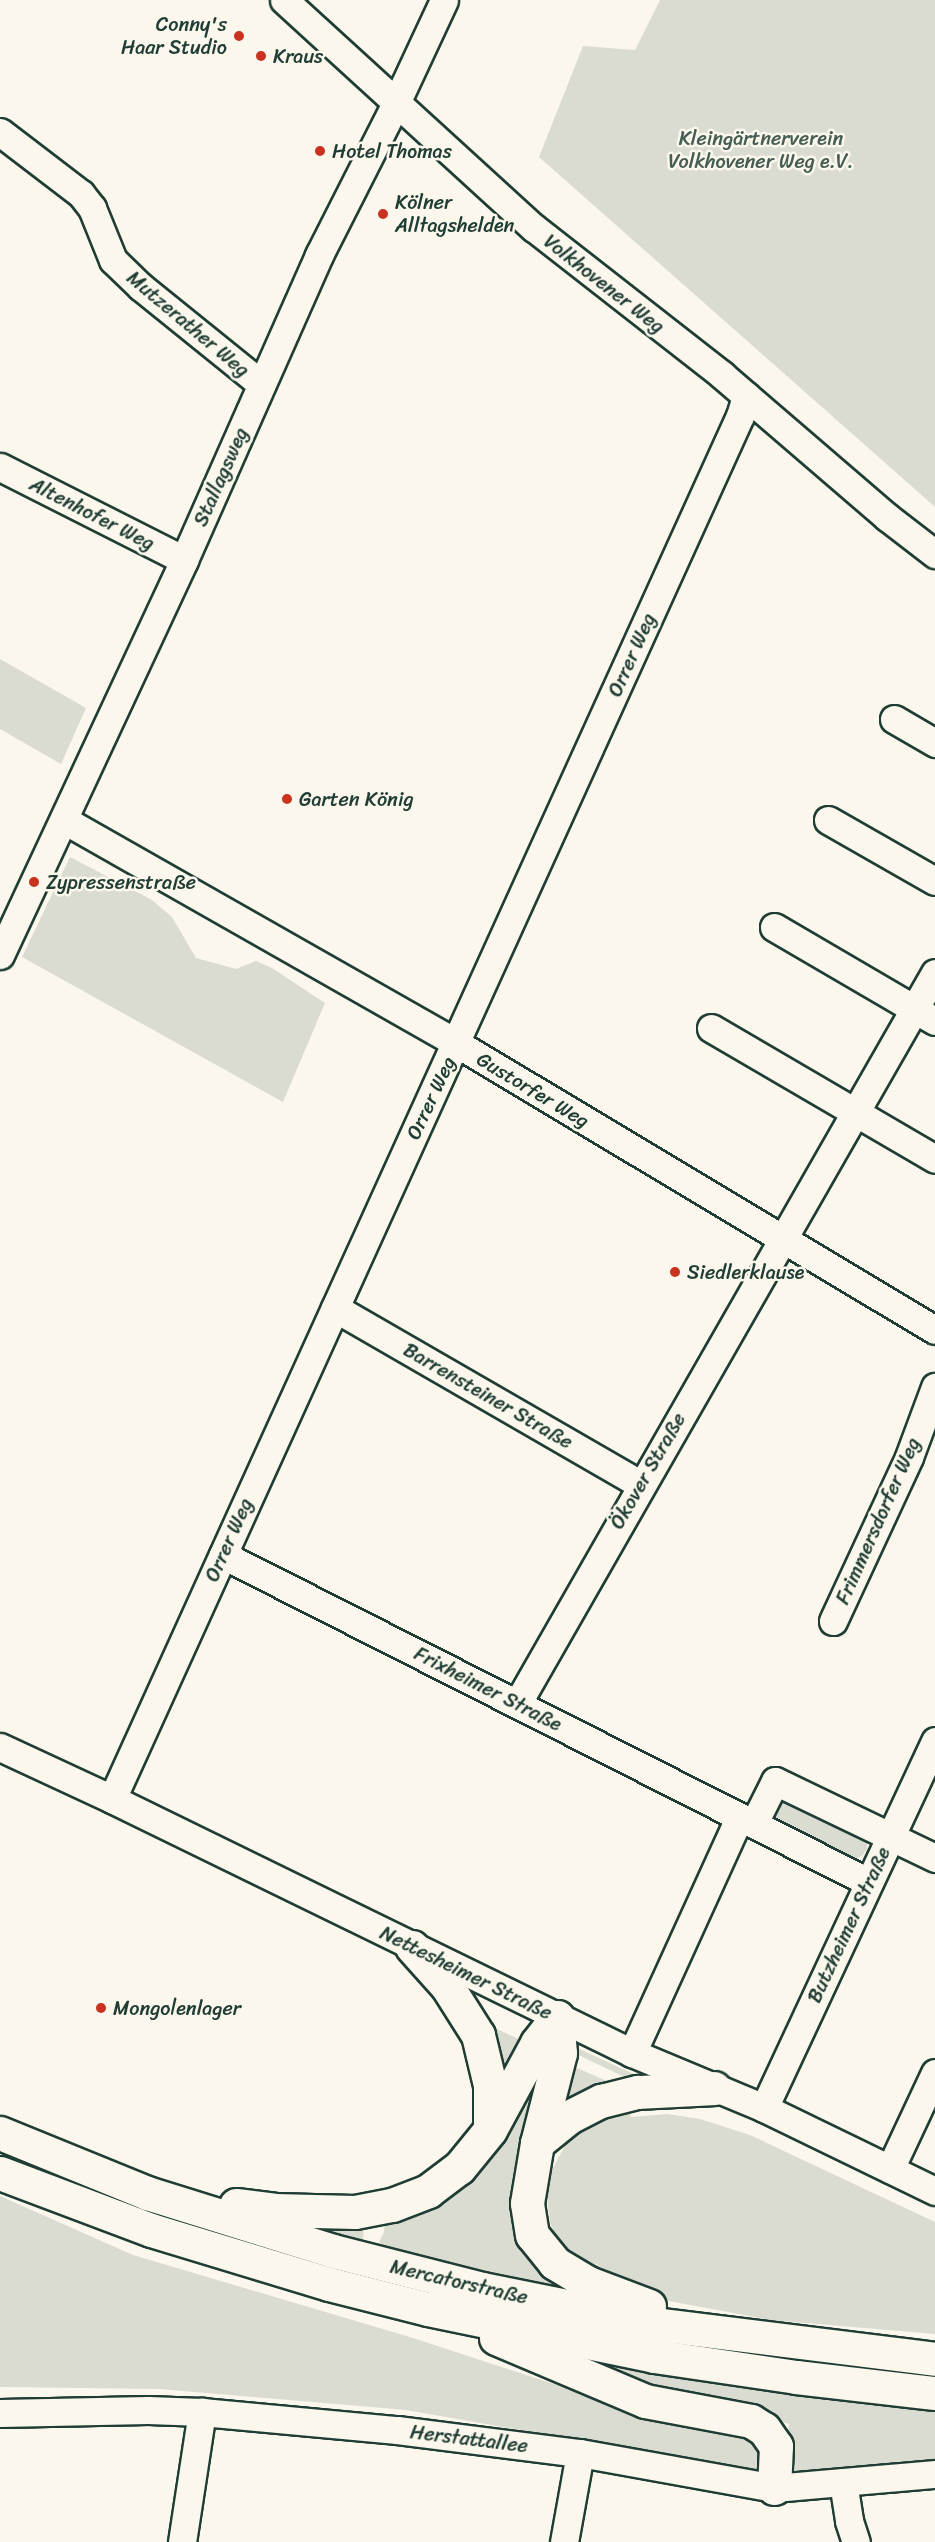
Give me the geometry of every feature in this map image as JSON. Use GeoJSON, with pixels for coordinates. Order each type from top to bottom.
{"type":"FeatureCollection","features":[{"type":"Feature","properties":{"kind":"main road"},"geometry":{"type":"LineString","coordinates":[[412,1947],[447,1986],[478,2035],[490,2085],[490,2130]]}},
{"type":"Feature","properties":{"kind":"main road"},"geometry":{"type":"LineString","coordinates":[[147,2193],[274,2210],[355,2212],[392,2205],[428,2191],[459,2168],[490,2130],[537,2043],[557,2017]]}},
{"type":"Feature","properties":{"kind":"main road"},"geometry":{"type":"LineString","coordinates":[[557,2017],[560,2053],[537,2143],[527,2203],[532,2235],[555,2263],[588,2283],[642,2305],[850,2350]]}},
{"type":"Feature","properties":{"kind":"main road"},"geometry":{"type":"LineString","coordinates":[[537,2143],[569,2117],[601,2101],[638,2092],[714,2088]]}},
{"type":"Feature","properties":{"kind":"main road","name":"Mercatorstraße"},"geometry":{"type":"LineString","coordinates":[[0,2133],[147,2193],[333,2251],[482,2289],[655,2324],[935,2359]]}},
{"type":"Feature","properties":{"kind":"main road","name":"Mercatorstraße"},"geometry":{"type":"LineString","coordinates":[[0,2173],[151,2230],[329,2284],[428,2309],[654,2356],[807,2379],[935,2393]]}},
{"type":"Feature","properties":{"kind":"main road"},"geometry":{"type":"LineString","coordinates":[[428,2309],[645,2401],[751,2421],[764,2429],[776,2446],[774,2488]]}},
{"type":"Feature","properties":{"kind":"street","name":"Volkhovener Weg"},"geometry":{"type":"LineString","coordinates":[[284,0],[534,228],[746,396],[887,517],[935,554]]}},
{"type":"Feature","properties":{"kind":"street","name":"Stallagsweg"},"geometry":{"type":"LineString","coordinates":[[0,955],[184,560],[319,255],[397,101],[444,0]]}},
{"type":"Feature","properties":{"kind":"street","name":"Mutzerather Weg"},"geometry":{"type":"LineString","coordinates":[[0,132],[81,194],[92,208],[113,260],[141,287],[261,384]]}},
{"type":"Feature","properties":{"kind":"street","name":"Orrer Weg"},"geometry":{"type":"LineString","coordinates":[[112,1799],[740,416],[746,396]]}},
{"type":"Feature","properties":{"kind":"street","name":"Altenhofer Weg"},"geometry":{"type":"LineString","coordinates":[[0,467],[184,560]]}},
{"type":"Feature","properties":{"kind":"street"},"geometry":{"type":"LineString","coordinates":[[894,719],[935,743]]}},
{"type":"Feature","properties":{"kind":"street","name":"Gustorfer Weg"},"geometry":{"type":"LineString","coordinates":[[64,820],[456,1043],[781,1240],[935,1330]]}},
{"type":"Feature","properties":{"kind":"street"},"geometry":{"type":"LineString","coordinates":[[828,820],[935,881]]}},
{"type":"Feature","properties":{"kind":"street"},"geometry":{"type":"LineString","coordinates":[[774,927],[924,1015]]}},
{"type":"Feature","properties":{"kind":"street","name":"Ökover Straße"},"geometry":{"type":"LineString","coordinates":[[516,1704],[640,1484],[856,1112],[924,1015],[935,973]]}},
{"type":"Feature","properties":{"kind":"street"},"geometry":{"type":"LineString","coordinates":[[711,1028],[935,1159]]}},
{"type":"Feature","properties":{"kind":"street","name":"Barrensteiner Straße"},"geometry":{"type":"LineString","coordinates":[[335,1308],[640,1484]]}},
{"type":"Feature","properties":{"kind":"street","name":"Frimmersdorfer Weg"},"geometry":{"type":"LineString","coordinates":[[833,1621],[909,1457],[935,1387]]}},
{"type":"Feature","properties":{"kind":"street","name":"Frixheimer Straße"},"geometry":{"type":"LineString","coordinates":[[223,1555],[868,1882]]}},
{"type":"Feature","properties":{"kind":"street","name":"Butzheimer Straße"},"geometry":{"type":"LineString","coordinates":[[764,2108],[935,1741]]}},
{"type":"Feature","properties":{"kind":"street","name":"Nettesheimer Straße"},"geometry":{"type":"LineString","coordinates":[[0,1747],[112,1799],[632,2053],[764,2108],[935,2191]]}},
{"type":"Feature","properties":{"kind":"street"},"geometry":{"type":"LineString","coordinates":[[632,2053],[746,1821],[775,1781],[935,1858]]}},
{"type":"Feature","properties":{"kind":"street"},"geometry":{"type":"LineString","coordinates":[[890,2169],[935,2073]]}},
{"type":"Feature","properties":{"kind":"street","name":"Herstattallee"},"geometry":{"type":"LineString","coordinates":[[0,2414],[148,2410],[202,2412],[397,2430],[580,2453],[774,2488],[935,2474]]}},
{"type":"Feature","properties":{"kind":"street"},"geometry":{"type":"LineString","coordinates":[[182,2542],[202,2412]]}},
{"type":"Feature","properties":{"kind":"street"},"geometry":{"type":"LineString","coordinates":[[564,2542],[580,2453]]}},
{"type":"Feature","properties":{"kind":"street"},"geometry":{"type":"LineString","coordinates":[[843,2482],[849,2521],[856,2542]]}},
{"type":"Feature","properties":{"kind":"green space","name":"Kleingärtnerverein Volkhovener Weg e.V."},"geometry":{"type":"Polygon","coordinates":[[[660,0],[935,0],[935,507],[539,157],[583,46],[635,50],[660,0]]]}},
{"type":"Feature","properties":{"kind":"green space"},"geometry":{"type":"Polygon","coordinates":[[[0,659],[86,708],[61,764],[0,729],[0,659]]]}},
{"type":"Feature","properties":{"kind":"green space"},"geometry":{"type":"Polygon","coordinates":[[[70,857],[152,900],[172,917],[196,958],[236,969],[256,961],[272,968],[325,1003],[283,1102],[22,957],[70,857]]]}},
{"type":"Feature","properties":{"kind":"green space"},"geometry":{"type":"Polygon","coordinates":[[[779,1797],[867,1836],[867,1849],[863,1855],[852,1862],[772,1822],[771,1816],[779,1797]]]}},
{"type":"Feature","properties":{"kind":"green space"},"geometry":{"type":"Polygon","coordinates":[[[484,2023],[527,2043],[501,2090],[484,2023]]]}},
{"type":"Feature","properties":{"kind":"green space"},"geometry":{"type":"Polygon","coordinates":[[[571,2045],[655,2084],[643,2086],[568,2050],[571,2045]]]}},
{"type":"Feature","properties":{"kind":"green space"},"geometry":{"type":"Polygon","coordinates":[[[542,2052],[520,2194],[609,2306],[281,2228],[364,2221],[363,2241],[382,2249],[385,2247],[379,2242],[384,2232],[385,2216],[425,2205],[542,2052]]]}},
{"type":"Feature","properties":{"kind":"green space"},"geometry":{"type":"Polygon","coordinates":[[[566,2063],[622,2088],[550,2128],[566,2063]]]}},
{"type":"Feature","properties":{"kind":"green space"},"geometry":{"type":"Polygon","coordinates":[[[628,2106],[631,2117],[667,2114],[700,2119],[750,2135],[935,2222],[935,2334],[770,2320],[669,2301],[625,2288],[563,2254],[550,2222],[545,2183],[569,2138],[603,2112],[628,2106]]]}},
{"type":"Feature","properties":{"kind":"green space"},"geometry":{"type":"Polygon","coordinates":[[[0,2196],[133,2255],[413,2338],[633,2410],[763,2440],[760,2472],[406,2410],[159,2389],[0,2387],[0,2196]]]}},
{"type":"Feature","properties":{"kind":"green space"},"geometry":{"type":"Polygon","coordinates":[[[533,2345],[935,2404],[935,2462],[797,2474],[788,2466],[785,2453],[789,2424],[648,2386],[533,2345]]]}},
{"type":"Feature","properties":{"kind":"place","name":"Conny's Haar Studio"},"geometry":{"type":"Point","coordinates":[239,36]}},
{"type":"Feature","properties":{"kind":"place","name":"Kraus"},"geometry":{"type":"Point","coordinates":[261,56]}},
{"type":"Feature","properties":{"kind":"place","name":"Hotel Thomas"},"geometry":{"type":"Point","coordinates":[320,151]}},
{"type":"Feature","properties":{"kind":"place","name":"Kölner Alltagshelden"},"geometry":{"type":"Point","coordinates":[383,214]}},
{"type":"Feature","properties":{"kind":"place","name":"Garten König"},"geometry":{"type":"Point","coordinates":[287,799]}},
{"type":"Feature","properties":{"kind":"place","name":"Zypressenstraße"},"geometry":{"type":"Point","coordinates":[34,882]}},
{"type":"Feature","properties":{"kind":"place","name":"Siedlerklause"},"geometry":{"type":"Point","coordinates":[675,1272]}},
{"type":"Feature","properties":{"kind":"place","name":"Mongolenlager"},"geometry":{"type":"Point","coordinates":[101,2008]}}]}
